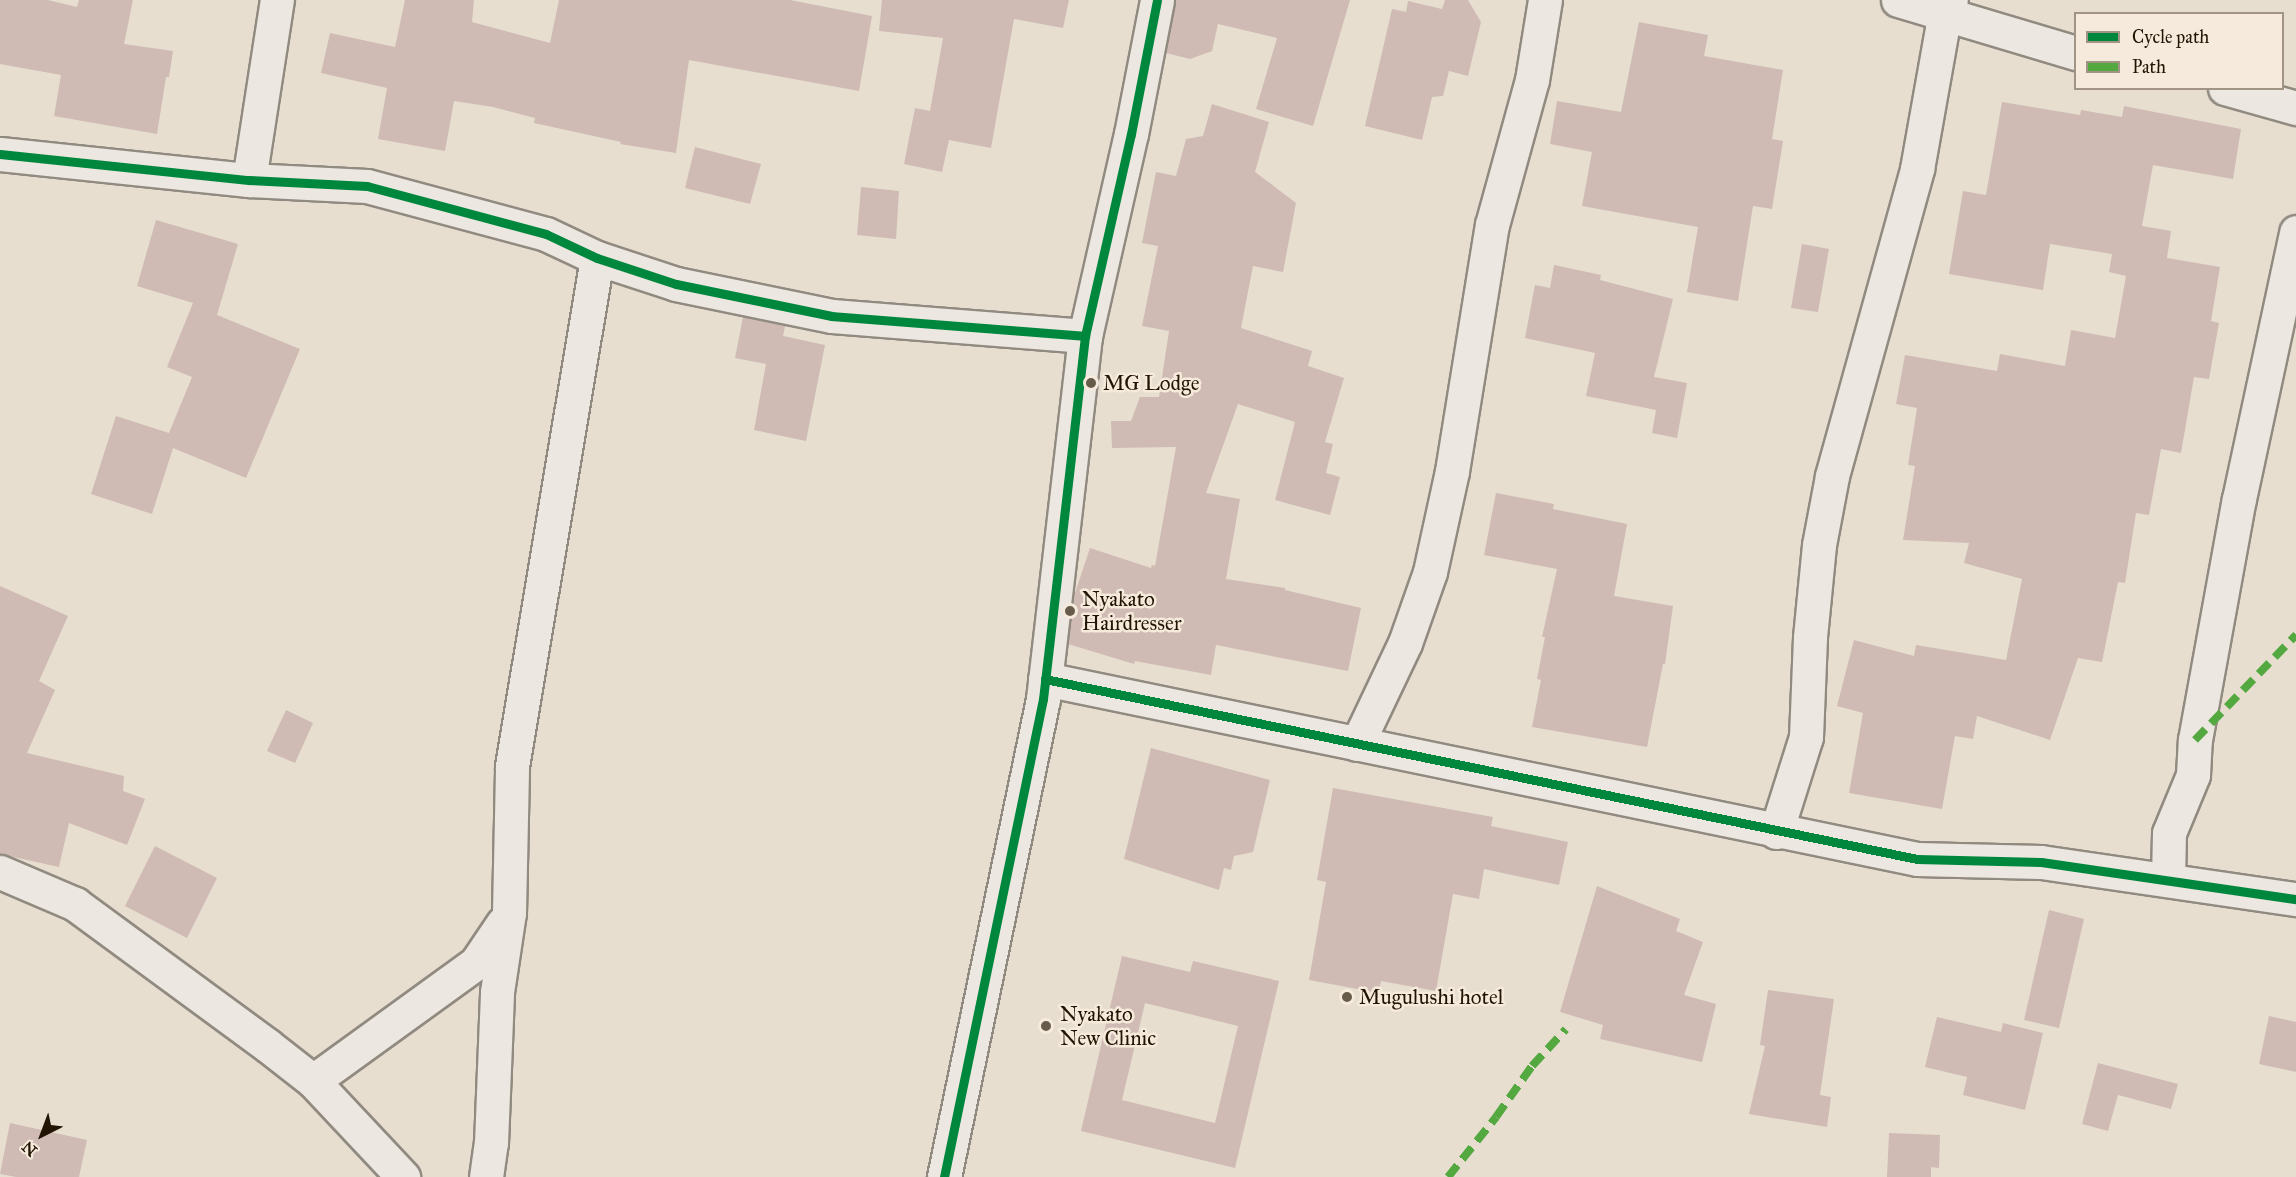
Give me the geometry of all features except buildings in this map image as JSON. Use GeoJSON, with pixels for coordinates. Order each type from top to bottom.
{"type":"FeatureCollection","features":[{"type":"Feature","properties":{"kind":"street"},"geometry":{"type":"LineString","coordinates":[[249,180],[277,0]]}},
{"type":"Feature","properties":{"kind":"street"},"geometry":{"type":"LineString","coordinates":[[944,1177],[1045,679],[1085,336],[1131,134],[1157,0]]}},
{"type":"Feature","properties":{"kind":"street"},"geometry":{"type":"LineString","coordinates":[[1357,744],[1405,643],[1430,572],[1452,471],[1492,225],[1532,80],[1545,0]]}},
{"type":"Feature","properties":{"kind":"street"},"geometry":{"type":"LineString","coordinates":[[1898,0],[1948,7],[2074,52]]}},
{"type":"Feature","properties":{"kind":"street"},"geometry":{"type":"LineString","coordinates":[[1776,832],[1806,738],[1810,637],[1819,545],[1832,476],[1917,169],[1948,7]]}},
{"type":"Feature","properties":{"kind":"street"},"geometry":{"type":"LineString","coordinates":[[2232,90],[2296,108]]}},
{"type":"Feature","properties":{"kind":"street"},"geometry":{"type":"LineString","coordinates":[[0,153],[249,180],[367,186],[546,234],[597,258],[676,284],[832,316],[1085,336]]}},
{"type":"Feature","properties":{"kind":"street"},"geometry":{"type":"LineString","coordinates":[[2168,880],[2169,833],[2193,775],[2195,740],[2239,499],[2296,232]]}},
{"type":"Feature","properties":{"kind":"street"},"geometry":{"type":"LineString","coordinates":[[486,1177],[491,1143],[497,992],[509,913],[513,766],[597,258]]}},
{"type":"Feature","properties":{"kind":"street"},"geometry":{"type":"LineString","coordinates":[[1045,679],[1776,832],[1917,859],[2041,862],[2296,899]]}},
{"type":"Feature","properties":{"kind":"street"},"geometry":{"type":"LineString","coordinates":[[0,872],[75,904],[313,1081],[404,1177]]}},
{"type":"Feature","properties":{"kind":"street"},"geometry":{"type":"LineString","coordinates":[[313,1081],[448,986],[476,963],[509,913]]}},
{"type":"Feature","properties":{"kind":"marked path"},"geometry":{"type":"LineString","coordinates":[[2195,740],[2296,635]]}},
{"type":"Feature","properties":{"kind":"marked path"},"geometry":{"type":"LineString","coordinates":[[1448,1177],[1496,1117],[1532,1066],[1566,1029]]}},
{"type":"Feature","properties":{"kind":"cycle path"},"geometry":{"type":"LineString","coordinates":[[944,1177],[1043,699],[1085,336],[1131,134],[1157,0]]}},
{"type":"Feature","properties":{"kind":"cycle path"},"geometry":{"type":"LineString","coordinates":[[0,154],[249,180],[367,186],[546,234],[597,258],[676,284],[832,316],[1085,336]]}},
{"type":"Feature","properties":{"kind":"cycle path"},"geometry":{"type":"LineString","coordinates":[[1045,679],[1917,859],[2041,862],[2296,899]]}},
{"type":"Feature","properties":{"kind":"place","name":"MG Lodge"},"geometry":{"type":"Point","coordinates":[1091,383]}},
{"type":"Feature","properties":{"kind":"place","name":"Nyakato Hairdresser"},"geometry":{"type":"Point","coordinates":[1070,611]}},
{"type":"Feature","properties":{"kind":"place","name":"Mugulushi hotel"},"geometry":{"type":"Point","coordinates":[1347,997]}},
{"type":"Feature","properties":{"kind":"place","name":"Nyakato New Clinic"},"geometry":{"type":"Point","coordinates":[1046,1026]}}]}
